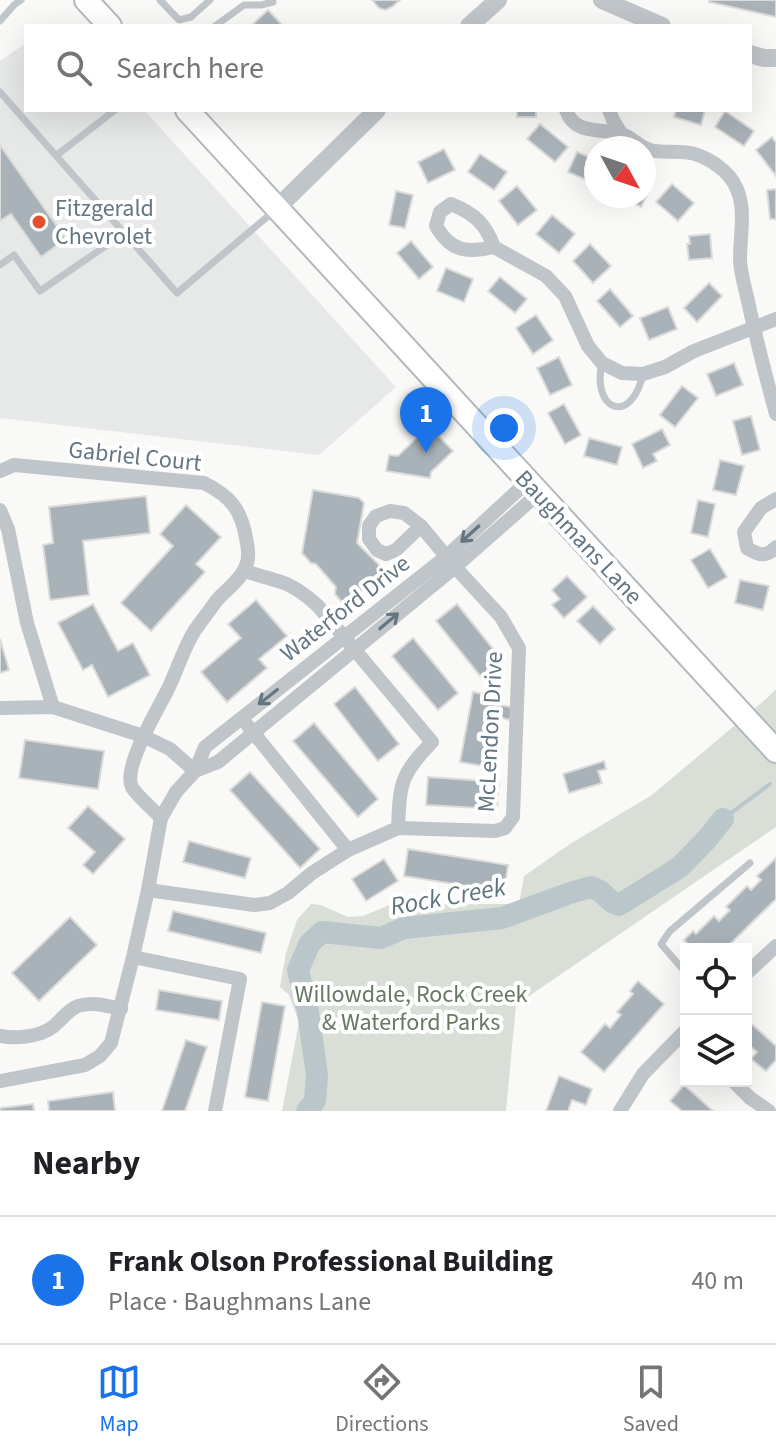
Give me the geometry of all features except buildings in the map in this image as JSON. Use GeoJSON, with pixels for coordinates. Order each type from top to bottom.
{"type":"FeatureCollection","features":[{"type":"Feature","properties":{"kind":"main road"},"geometry":{"type":"LineString","coordinates":[[86,0],[108,24]]}},
{"type":"Feature","properties":{"kind":"main road","name":"Baughmans Lane"},"geometry":{"type":"LineString","coordinates":[[189,112],[776,751]]}},
{"type":"Feature","properties":{"kind":"street"},"geometry":{"type":"LineString","coordinates":[[471,24],[498,0]]}},
{"type":"Feature","properties":{"kind":"street"},"geometry":{"type":"LineString","coordinates":[[602,0],[656,24]]}},
{"type":"Feature","properties":{"kind":"street"},"geometry":{"type":"LineString","coordinates":[[630,0],[656,24]]}},
{"type":"Feature","properties":{"kind":"street"},"geometry":{"type":"LineString","coordinates":[[752,55],[776,58]]}},
{"type":"Feature","properties":{"kind":"street"},"geometry":{"type":"LineString","coordinates":[[277,208],[375,112]]}},
{"type":"Feature","properties":{"kind":"street"},"geometry":{"type":"LineString","coordinates":[[566,112],[575,124],[591,131],[622,135],[647,149],[665,153],[683,151],[701,156],[714,162],[730,178],[740,194],[743,228],[739,261],[776,414]]}},
{"type":"Feature","properties":{"kind":"street"},"geometry":{"type":"LineString","coordinates":[[610,112],[622,135]]}},
{"type":"Feature","properties":{"kind":"street"},"geometry":{"type":"LineString","coordinates":[[494,247],[546,276],[565,296],[588,346],[602,363],[622,373],[643,374],[665,367],[694,351],[776,319]]}},
{"type":"Feature","properties":{"kind":"street","name":"Gabriel Court"},"geometry":{"type":"LineString","coordinates":[[0,471],[14,465],[204,483],[220,491],[235,506],[244,525],[248,549],[245,571]]}},
{"type":"Feature","properties":{"kind":"street","name":"Waterford Drive"},"geometry":{"type":"LineString","coordinates":[[195,771],[218,762],[355,650],[533,487]]}},
{"type":"Feature","properties":{"kind":"street"},"geometry":{"type":"LineString","coordinates":[[776,499],[761,508],[744,532],[747,548],[759,555],[770,554],[776,547]]}},
{"type":"Feature","properties":{"kind":"street"},"geometry":{"type":"LineString","coordinates":[[0,510],[8,529],[27,623],[53,707]]}},
{"type":"Feature","properties":{"kind":"street"},"geometry":{"type":"LineString","coordinates":[[421,526],[451,562]]}},
{"type":"Feature","properties":{"kind":"street","name":"Waterford Drive"},"geometry":{"type":"LineString","coordinates":[[0,1081],[85,1065],[100,1056],[111,1043],[148,890],[161,818],[176,792],[195,771],[205,747],[345,637],[451,562]]}},
{"type":"Feature","properties":{"kind":"street","name":"McLendon Drive"},"geometry":{"type":"LineString","coordinates":[[148,890],[254,905],[270,903],[348,850],[398,828],[495,831],[505,828],[513,817],[519,648],[501,617],[451,562]]}},
{"type":"Feature","properties":{"kind":"street"},"geometry":{"type":"LineString","coordinates":[[161,818],[132,787],[130,776],[143,736],[194,631],[245,571],[302,592],[318,606],[432,742],[405,775],[398,828]]}},
{"type":"Feature","properties":{"kind":"street"},"geometry":{"type":"LineString","coordinates":[[0,708],[53,707],[143,736],[170,749],[195,771]]}},
{"type":"Feature","properties":{"kind":"street"},"geometry":{"type":"LineString","coordinates":[[241,717],[348,850]]}},
{"type":"Feature","properties":{"kind":"street"},"geometry":{"type":"LineString","coordinates":[[752,968],[776,946]]}},
{"type":"Feature","properties":{"kind":"street"},"geometry":{"type":"LineString","coordinates":[[133,957],[240,979],[215,1111]]}},
{"type":"Feature","properties":{"kind":"street"},"geometry":{"type":"LineString","coordinates":[[0,1036],[13,1038],[39,1034],[53,1027],[76,1006],[91,1003],[121,1009]]}},
{"type":"Feature","properties":{"kind":"street"},"geometry":{"type":"LineString","coordinates":[[620,1111],[643,1074],[680,1038]]}},
{"type":"Feature","properties":{"kind":"street"},"geometry":{"type":"LineString","coordinates":[[739,1087],[769,1111]]}},
{"type":"Feature","properties":{"kind":"lane"},"geometry":{"type":"LineString","coordinates":[[160,0],[179,20],[191,17],[210,0]]}},
{"type":"Feature","properties":{"kind":"lane"},"geometry":{"type":"LineString","coordinates":[[0,21],[15,2]]}},
{"type":"Feature","properties":{"kind":"lane"},"geometry":{"type":"LineString","coordinates":[[218,24],[244,5],[273,2]]}},
{"type":"Feature","properties":{"kind":"lane"},"geometry":{"type":"LineString","coordinates":[[0,92],[177,293],[277,208]]}},
{"type":"Feature","properties":{"kind":"lane"},"geometry":{"type":"LineString","coordinates":[[57,155],[112,112]]}},
{"type":"Feature","properties":{"kind":"lane"},"geometry":{"type":"LineString","coordinates":[[0,265],[14,255],[40,291],[126,232]]}},
{"type":"Feature","properties":{"kind":"lane"},"geometry":{"type":"LineString","coordinates":[[602,363],[599,387],[606,402],[616,407],[628,405],[634,398],[643,374]]}},
{"type":"Feature","properties":{"kind":"lane"},"geometry":{"type":"LineString","coordinates":[[680,966],[661,944],[670,931],[750,863]]}},
{"type":"Feature","properties":{"kind":"shaded area"},"geometry":{"type":"Polygon","coordinates":[[[24,44],[24,112],[146,112],[396,387],[319,455],[0,418],[0,61],[24,44]]]}},
{"type":"Feature","properties":{"kind":"green space","name":"Willowdale, Rock Creek & Waterford Parks"},"geometry":{"type":"Polygon","coordinates":[[[776,689],[776,827],[516,1005],[506,1111],[282,1111],[299,1022],[289,995],[280,987],[286,953],[297,920],[311,904],[348,917],[363,916],[392,904],[519,904],[524,876],[570,844],[652,795],[776,689]]]}},
{"type":"Feature","properties":{"kind":"waterway","name":"Rock Creek"},"geometry":{"type":"LineString","coordinates":[[723,819],[770,784]]}},
{"type":"Feature","properties":{"kind":"waterway","name":"Rock Creek"},"geometry":{"type":"LineString","coordinates":[[307,1111],[315,1101],[317,1075],[298,970],[310,943],[322,932],[381,938],[404,928],[502,918],[591,887],[619,905],[680,867],[723,819]]}},
{"type":"Feature","properties":{"kind":"place","name":"Fitzgerald Chevrolet"},"geometry":{"type":"Point","coordinates":[39,222]}},
{"type":"Feature","properties":{"kind":"place","name":"Frank Olson Professional Building"},"geometry":{"type":"Point","coordinates":[426,453]}}]}
